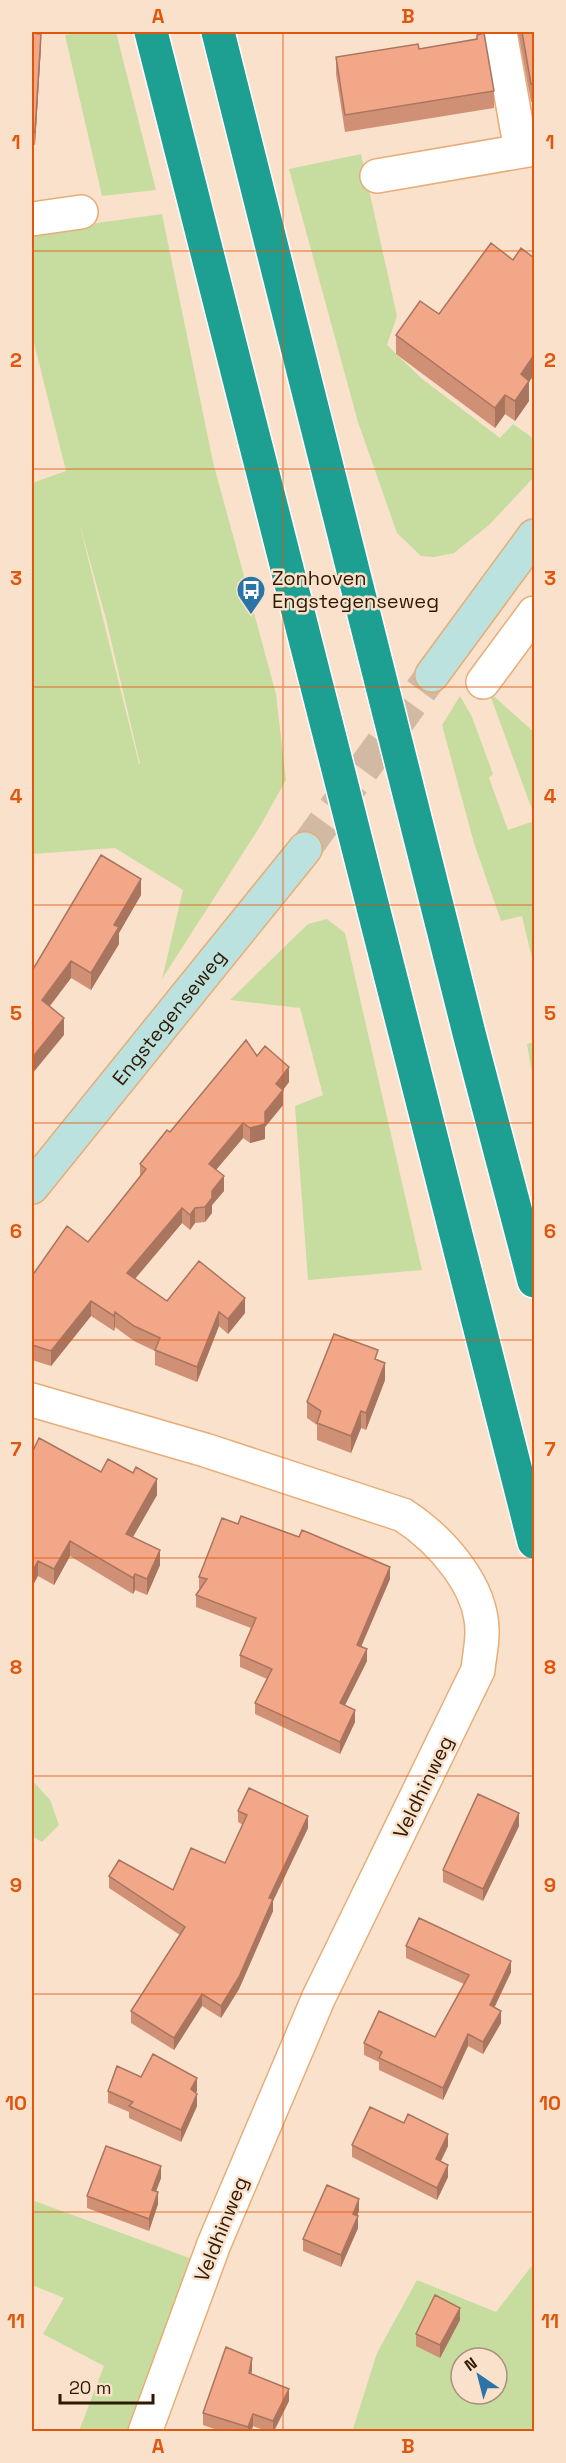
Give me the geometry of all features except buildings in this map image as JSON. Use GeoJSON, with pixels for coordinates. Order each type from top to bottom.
{"type":"FeatureCollection","features":[{"type":"Feature","properties":{"kind":"highway"},"geometry":{"type":"LineString","coordinates":[[151,32],[534,1542]]}},
{"type":"Feature","properties":{"kind":"highway"},"geometry":{"type":"LineString","coordinates":[[218,32],[467,1026],[534,1281]]}},
{"type":"Feature","properties":{"kind":"street"},"geometry":{"type":"LineString","coordinates":[[377,176],[527,150],[500,32]]}},
{"type":"Feature","properties":{"kind":"street"},"geometry":{"type":"LineString","coordinates":[[32,219],[81,212]]}},
{"type":"Feature","properties":{"kind":"street"},"geometry":{"type":"LineString","coordinates":[[432,675],[534,536]]}},
{"type":"Feature","properties":{"kind":"street"},"geometry":{"type":"LineString","coordinates":[[483,682],[534,614]]}},
{"type":"Feature","properties":{"kind":"street","name":"Engstegenseweg"},"geometry":{"type":"LineString","coordinates":[[32,1187],[305,849]]}},
{"type":"Feature","properties":{"kind":"street","name":"Veldhinweg"},"geometry":{"type":"LineString","coordinates":[[32,1400],[205,1450],[403,1515],[425,1530],[451,1559],[474,1594],[483,1631],[478,1670],[318,2000],[213,2244],[144,2432]]}},
{"type":"Feature","properties":{"kind":"green space"},"geometry":{"type":"Polygon","coordinates":[[[83,32],[116,32],[156,190],[102,196],[65,35],[83,32]]]}},
{"type":"Feature","properties":{"kind":"green space"},"geometry":{"type":"Polygon","coordinates":[[[361,154],[397,316],[387,345],[421,378],[500,438],[513,424],[534,439],[534,477],[489,525],[454,553],[434,557],[421,556],[397,533],[358,422],[289,169],[361,154]]]}},
{"type":"Feature","properties":{"kind":"green space"},"geometry":{"type":"Polygon","coordinates":[[[162,214],[213,462],[276,694],[286,780],[259,828],[162,979],[183,890],[115,848],[32,854],[32,483],[66,471],[32,335],[32,232],[162,214]],[[79,522],[140,764],[106,619],[79,522]]]}},
{"type":"Feature","properties":{"kind":"green space"},"geometry":{"type":"Polygon","coordinates":[[[489,692],[534,732],[534,815],[489,692]]]}},
{"type":"Feature","properties":{"kind":"green space"},"geometry":{"type":"Polygon","coordinates":[[[460,696],[472,717],[493,774],[489,778],[508,830],[534,821],[534,967],[522,916],[501,921],[474,843],[442,725],[460,696]]]}},
{"type":"Feature","properties":{"kind":"green space"},"geometry":{"type":"Polygon","coordinates":[[[327,919],[345,933],[422,1270],[308,1280],[295,1106],[323,1095],[300,1008],[230,1000],[308,924],[327,919]]]}},
{"type":"Feature","properties":{"kind":"green space"},"geometry":{"type":"Polygon","coordinates":[[[534,1042],[534,1085],[527,1044],[534,1042]]]}},
{"type":"Feature","properties":{"kind":"green space"},"geometry":{"type":"Polygon","coordinates":[[[32,1780],[50,1800],[59,1825],[42,1842],[32,1836],[32,1780]]]}},
{"type":"Feature","properties":{"kind":"green space"},"geometry":{"type":"Polygon","coordinates":[[[32,2200],[192,2259],[127,2431],[79,2431],[104,2366],[43,2334],[64,2298],[32,2285],[32,2200]]]}},
{"type":"Feature","properties":{"kind":"green space"},"geometry":{"type":"Polygon","coordinates":[[[534,2263],[534,2431],[352,2432],[377,2353],[417,2280],[496,2312],[534,2263]]]}},
{"type":"Feature","properties":{"kind":"tunnel"},"geometry":{"type":"LineString","coordinates":[[305,849],[432,675]]}},
{"type":"Feature","properties":{"kind":"place","name":"Zonhoven Engstegenseweg"},"geometry":{"type":"Point","coordinates":[251,616]}}]}
